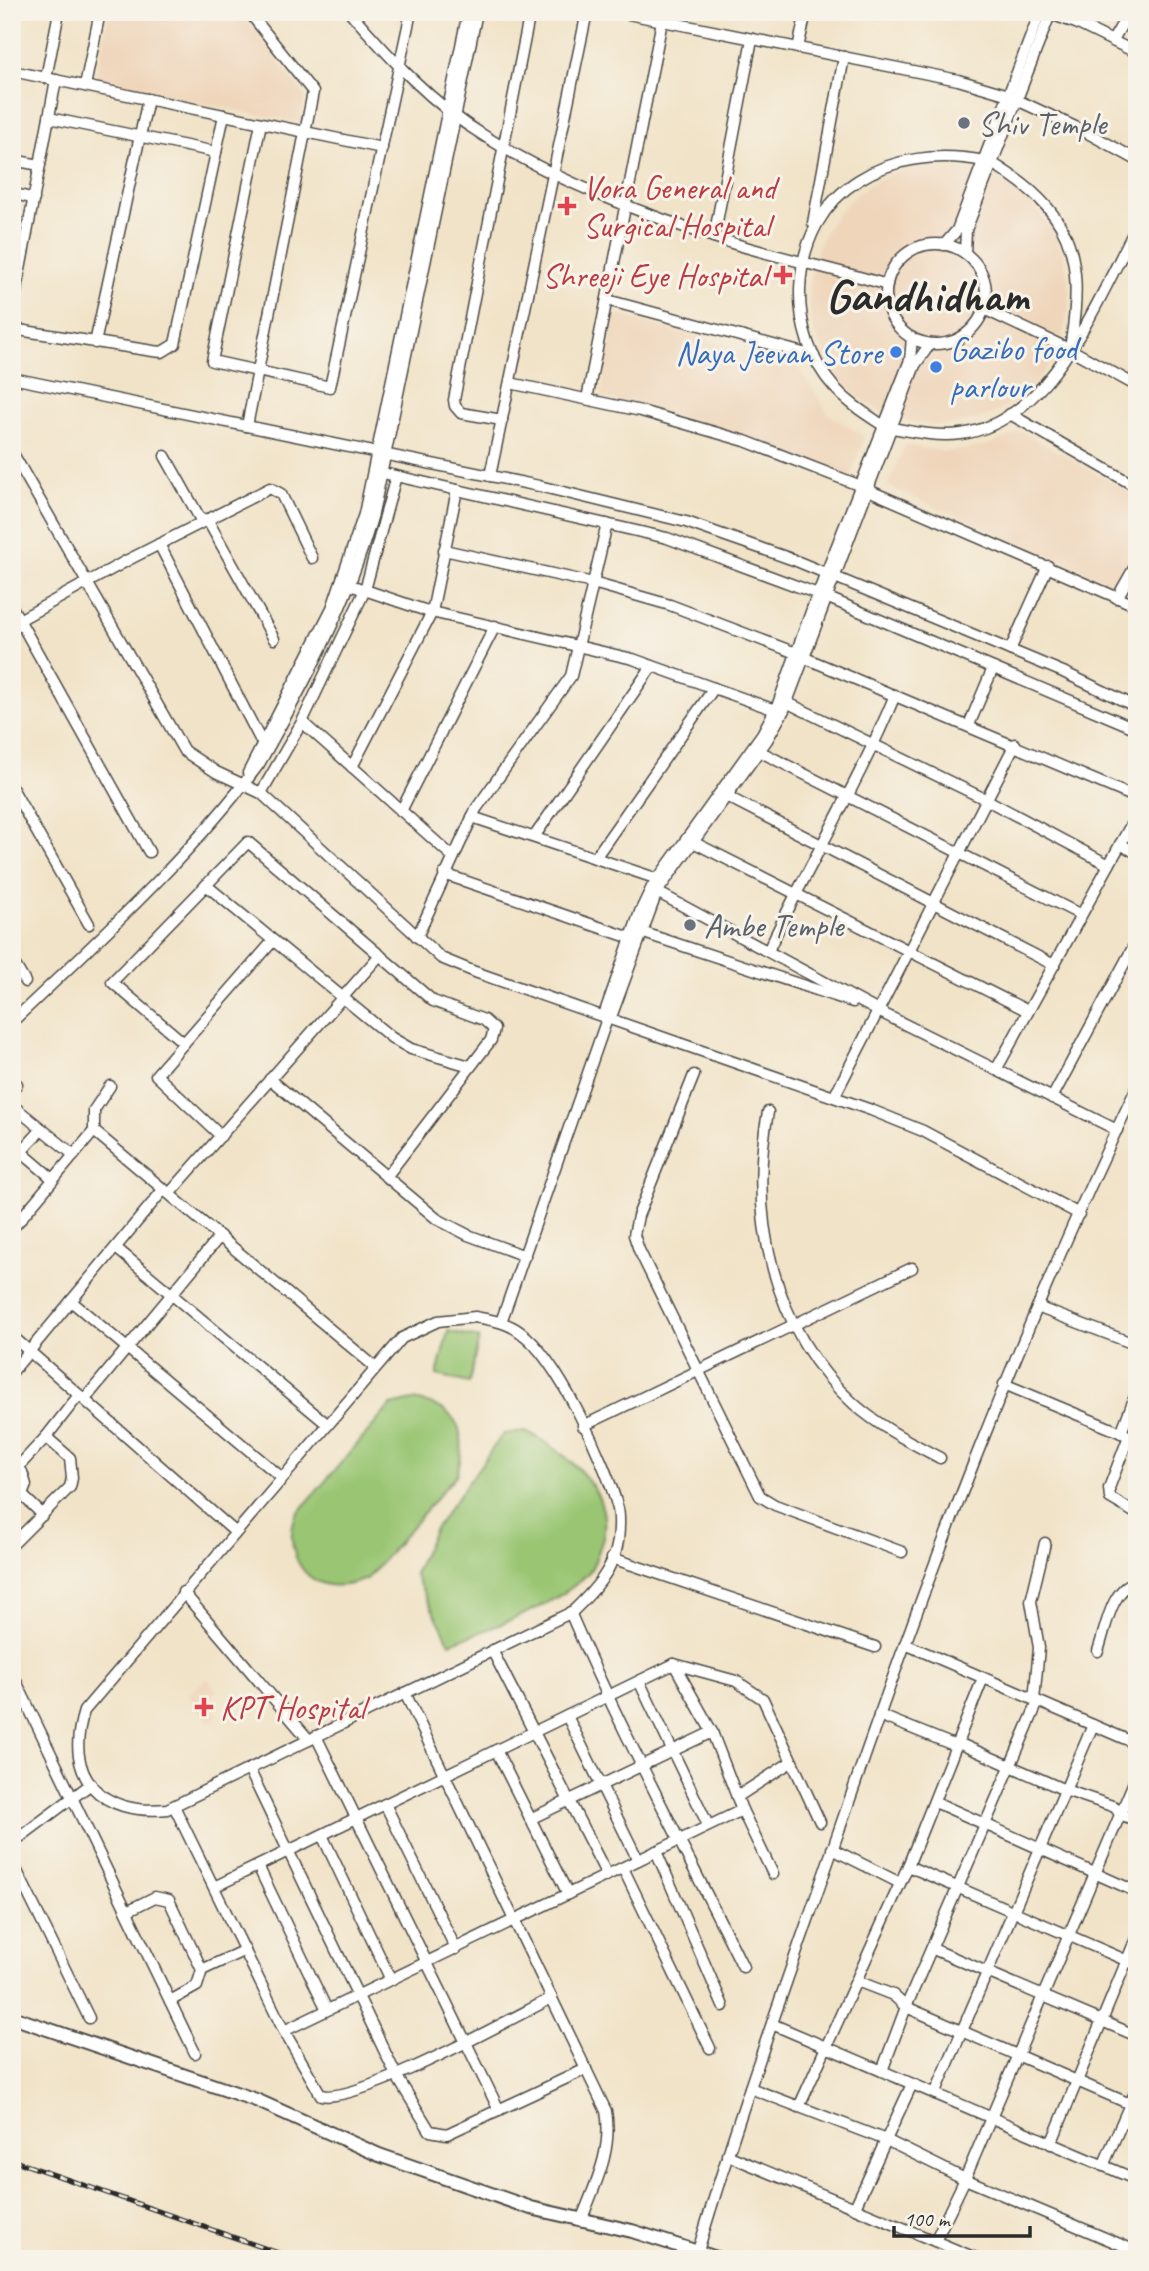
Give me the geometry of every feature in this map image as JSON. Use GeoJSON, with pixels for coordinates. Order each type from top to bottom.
{"type":"FeatureCollection","features":[{"type":"Feature","properties":{"kind":"main road"},"geometry":{"type":"LineString","coordinates":[[12,2017],[256,2100],[379,2155],[531,2208],[632,2231],[720,2259]]}},
{"type":"Feature","properties":{"kind":"street"},"geometry":{"type":"LineString","coordinates":[[12,312],[17,257],[34,199],[49,118],[59,12]]}},
{"type":"Feature","properties":{"kind":"street"},"geometry":{"type":"LineString","coordinates":[[85,86],[100,12]]}},
{"type":"Feature","properties":{"kind":"street"},"geometry":{"type":"LineString","coordinates":[[247,426],[313,92],[249,12]]}},
{"type":"Feature","properties":{"kind":"street"},"geometry":{"type":"LineString","coordinates":[[350,12],[400,66],[482,135],[554,172],[626,204],[714,237],[887,285]]}},
{"type":"Feature","properties":{"kind":"street"},"geometry":{"type":"LineString","coordinates":[[360,24],[363,12]]}},
{"type":"Feature","properties":{"kind":"street"},"geometry":{"type":"LineString","coordinates":[[261,123],[212,361],[330,387],[411,12]]}},
{"type":"Feature","properties":{"kind":"street"},"geometry":{"type":"LineString","coordinates":[[12,1022],[192,845],[259,764],[299,692],[360,563],[452,111],[468,12]]}},
{"type":"Feature","properties":{"kind":"street"},"geometry":{"type":"LineString","coordinates":[[452,111],[477,12]]}},
{"type":"Feature","properties":{"kind":"street"},"geometry":{"type":"LineString","coordinates":[[502,421],[461,413],[454,400],[530,12]]}},
{"type":"Feature","properties":{"kind":"street"},"geometry":{"type":"LineString","coordinates":[[490,476],[587,12]]}},
{"type":"Feature","properties":{"kind":"street"},"geometry":{"type":"LineString","coordinates":[[618,12],[958,80],[1013,97],[1137,160]]}},
{"type":"Feature","properties":{"kind":"street"},"geometry":{"type":"LineString","coordinates":[[798,48],[806,12]]}},
{"type":"Feature","properties":{"kind":"street"},"geometry":{"type":"LineString","coordinates":[[1113,40],[1129,12]]}},
{"type":"Feature","properties":{"kind":"street"},"geometry":{"type":"LineString","coordinates":[[965,253],[966,230],[988,162],[1046,13],[1113,40],[1137,54]]}},
{"type":"Feature","properties":{"kind":"street"},"geometry":{"type":"LineString","coordinates":[[587,399],[662,21]]}},
{"type":"Feature","properties":{"kind":"street"},"geometry":{"type":"LineString","coordinates":[[714,237],[752,39]]}},
{"type":"Feature","properties":{"kind":"street"},"geometry":{"type":"LineString","coordinates":[[844,57],[803,262],[800,306],[804,333],[814,356],[833,386],[854,407],[888,427],[924,434],[961,434],[990,426],[1025,406],[1054,375],[1137,226]]}},
{"type":"Feature","properties":{"kind":"street"},"geometry":{"type":"LineString","coordinates":[[12,71],[382,148]]}},
{"type":"Feature","properties":{"kind":"street"},"geometry":{"type":"LineString","coordinates":[[95,343],[148,99]]}},
{"type":"Feature","properties":{"kind":"street"},"geometry":{"type":"LineString","coordinates":[[12,329],[162,352],[175,344],[224,115]]}},
{"type":"Feature","properties":{"kind":"street"},"geometry":{"type":"LineString","coordinates":[[49,118],[216,152]]}},
{"type":"Feature","properties":{"kind":"street"},"geometry":{"type":"LineString","coordinates":[[811,230],[828,205],[881,167],[920,157],[953,155],[988,162],[1027,185],[1053,211],[1071,249],[1077,296],[1070,349]]}},
{"type":"Feature","properties":{"kind":"street"},"geometry":{"type":"LineString","coordinates":[[12,160],[40,165]]}},
{"type":"Feature","properties":{"kind":"street"},"geometry":{"type":"LineString","coordinates":[[944,245],[957,230],[988,162]]}},
{"type":"Feature","properties":{"kind":"street"},"geometry":{"type":"LineString","coordinates":[[12,193],[34,199]]}},
{"type":"Feature","properties":{"kind":"street"},"geometry":{"type":"LineString","coordinates":[[944,245],[965,253],[981,271],[986,286],[984,309],[976,325],[959,338],[930,344],[912,338],[892,317],[886,299],[887,285],[898,261],[913,250],[944,245]]}},
{"type":"Feature","properties":{"kind":"street"},"geometry":{"type":"LineString","coordinates":[[607,300],[814,356]]}},
{"type":"Feature","properties":{"kind":"street"},"geometry":{"type":"LineString","coordinates":[[984,309],[1070,349],[1137,386]]}},
{"type":"Feature","properties":{"kind":"street"},"geometry":{"type":"LineString","coordinates":[[608,1016],[640,912],[658,879],[762,734],[775,710],[832,576],[888,427],[910,360],[912,338]]}},
{"type":"Feature","properties":{"kind":"street"},"geometry":{"type":"LineString","coordinates":[[888,427],[915,365],[930,344]]}},
{"type":"Feature","properties":{"kind":"street"},"geometry":{"type":"LineString","coordinates":[[12,378],[490,476],[686,522],[832,576],[1010,650],[1137,707]]}},
{"type":"Feature","properties":{"kind":"street"},"geometry":{"type":"LineString","coordinates":[[510,383],[587,399],[745,441],[865,488],[1137,606]]}},
{"type":"Feature","properties":{"kind":"street"},"geometry":{"type":"LineString","coordinates":[[1010,414],[1137,487]]}},
{"type":"Feature","properties":{"kind":"street"},"geometry":{"type":"LineString","coordinates":[[12,452],[184,751],[216,772],[261,793],[441,958],[923,1131],[1079,1214]]}},
{"type":"Feature","properties":{"kind":"street"},"geometry":{"type":"LineString","coordinates":[[165,456],[274,639]]}},
{"type":"Feature","properties":{"kind":"street"},"geometry":{"type":"LineString","coordinates":[[378,472],[667,538],[823,595],[1137,729]]}},
{"type":"Feature","properties":{"kind":"street"},"geometry":{"type":"LineString","coordinates":[[244,783],[332,608],[351,560],[378,472]]}},
{"type":"Feature","properties":{"kind":"street"},"geometry":{"type":"LineString","coordinates":[[261,793],[302,722],[365,590],[396,476]]}},
{"type":"Feature","properties":{"kind":"street"},"geometry":{"type":"LineString","coordinates":[[16,622],[264,490],[273,489],[281,494],[312,558]]}},
{"type":"Feature","properties":{"kind":"street"},"geometry":{"type":"LineString","coordinates":[[352,767],[432,612],[457,489]]}},
{"type":"Feature","properties":{"kind":"street"},"geometry":{"type":"LineString","coordinates":[[417,937],[472,817],[505,764],[571,676],[607,524]]}},
{"type":"Feature","properties":{"kind":"street"},"geometry":{"type":"LineString","coordinates":[[159,544],[262,743]]}},
{"type":"Feature","properties":{"kind":"street"},"geometry":{"type":"LineString","coordinates":[[444,550],[593,583],[670,605],[970,725],[1137,798]]}},
{"type":"Feature","properties":{"kind":"street"},"geometry":{"type":"LineString","coordinates":[[1117,597],[1137,562]]}},
{"type":"Feature","properties":{"kind":"street"},"geometry":{"type":"LineString","coordinates":[[1010,650],[1048,566]]}},
{"type":"Feature","properties":{"kind":"street"},"geometry":{"type":"LineString","coordinates":[[350,585],[432,612],[652,666],[775,710]]}},
{"type":"Feature","properties":{"kind":"street"},"geometry":{"type":"LineString","coordinates":[[12,607],[16,622],[149,852]]}},
{"type":"Feature","properties":{"kind":"street"},"geometry":{"type":"LineString","coordinates":[[401,811],[495,626]]}},
{"type":"Feature","properties":{"kind":"street"},"geometry":{"type":"LineString","coordinates":[[501,1322],[608,1016],[657,892],[759,751],[786,702],[799,655]]}},
{"type":"Feature","properties":{"kind":"street"},"geometry":{"type":"LineString","coordinates":[[534,837],[652,666]]}},
{"type":"Feature","properties":{"kind":"street"},"geometry":{"type":"LineString","coordinates":[[970,725],[993,668]]}},
{"type":"Feature","properties":{"kind":"street"},"geometry":{"type":"LineString","coordinates":[[595,858],[714,688]]}},
{"type":"Feature","properties":{"kind":"street"},"geometry":{"type":"LineString","coordinates":[[768,951],[795,894],[875,745],[895,695]]}},
{"type":"Feature","properties":{"kind":"street"},"geometry":{"type":"LineString","coordinates":[[786,702],[987,800],[1108,865]]}},
{"type":"Feature","properties":{"kind":"street"},"geometry":{"type":"LineString","coordinates":[[302,722],[452,856]]}},
{"type":"Feature","properties":{"kind":"street"},"geometry":{"type":"LineString","coordinates":[[834,1097],[880,1012],[907,951],[934,904],[1015,744]]}},
{"type":"Feature","properties":{"kind":"street"},"geometry":{"type":"LineString","coordinates":[[759,751],[1081,915]]}},
{"type":"Feature","properties":{"kind":"street"},"geometry":{"type":"LineString","coordinates":[[12,788],[89,924]]}},
{"type":"Feature","properties":{"kind":"street"},"geometry":{"type":"LineString","coordinates":[[726,796],[1054,965]]}},
{"type":"Feature","properties":{"kind":"street"},"geometry":{"type":"LineString","coordinates":[[996,1070],[1026,1010],[1054,965],[1137,814]]}},
{"type":"Feature","properties":{"kind":"street"},"geometry":{"type":"LineString","coordinates":[[472,817],[658,879]]}},
{"type":"Feature","properties":{"kind":"street"},"geometry":{"type":"LineString","coordinates":[[184,1043],[112,982],[248,842],[433,1001],[491,1024],[494,1034],[386,1177]]}},
{"type":"Feature","properties":{"kind":"street"},"geometry":{"type":"LineString","coordinates":[[695,843],[1026,1010]]}},
{"type":"Feature","properties":{"kind":"street"},"geometry":{"type":"LineString","coordinates":[[1120,844],[1137,853]]}},
{"type":"Feature","properties":{"kind":"street"},"geometry":{"type":"LineString","coordinates":[[444,874],[631,938]]}},
{"type":"Feature","properties":{"kind":"street"},"geometry":{"type":"LineString","coordinates":[[206,885],[341,998],[411,1049],[470,1066]]}},
{"type":"Feature","properties":{"kind":"street"},"geometry":{"type":"LineString","coordinates":[[657,892],[880,1012],[1117,1130]]}},
{"type":"Feature","properties":{"kind":"street"},"geometry":{"type":"LineString","coordinates":[[641,932],[880,1012]]}},
{"type":"Feature","properties":{"kind":"street"},"geometry":{"type":"LineString","coordinates":[[1052,1098],[1137,940]]}},
{"type":"Feature","properties":{"kind":"street"},"geometry":{"type":"LineString","coordinates":[[221,1136],[156,1077],[273,941]]}},
{"type":"Feature","properties":{"kind":"street"},"geometry":{"type":"LineString","coordinates":[[12,1372],[116,1248],[221,1136],[380,955]]}},
{"type":"Feature","properties":{"kind":"street"},"geometry":{"type":"LineString","coordinates":[[12,960],[25,982]]}},
{"type":"Feature","properties":{"kind":"street"},"geometry":{"type":"LineString","coordinates":[[694,1075],[638,1216],[634,1235],[697,1371],[760,1496],[775,1505],[902,1552]]}},
{"type":"Feature","properties":{"kind":"street"},"geometry":{"type":"LineString","coordinates":[[270,1079],[437,1219],[468,1236],[525,1256]]}},
{"type":"Feature","properties":{"kind":"street"},"geometry":{"type":"LineString","coordinates":[[12,1229],[16,1215],[53,1179],[94,1131],[94,1110],[110,1086]]}},
{"type":"Feature","properties":{"kind":"street"},"geometry":{"type":"LineString","coordinates":[[698,2251],[727,2155],[878,1715],[1004,1384],[1137,1087]]}},
{"type":"Feature","properties":{"kind":"street"},"geometry":{"type":"LineString","coordinates":[[12,1105],[74,1155]]}},
{"type":"Feature","properties":{"kind":"street"},"geometry":{"type":"LineString","coordinates":[[768,1112],[760,1154],[765,1240],[778,1287],[793,1325],[818,1365],[855,1404],[894,1434],[940,1458]]}},
{"type":"Feature","properties":{"kind":"street"},"geometry":{"type":"LineString","coordinates":[[12,1162],[42,1129]]}},
{"type":"Feature","properties":{"kind":"street"},"geometry":{"type":"LineString","coordinates":[[94,1131],[375,1367]]}},
{"type":"Feature","properties":{"kind":"street"},"geometry":{"type":"LineString","coordinates":[[12,1144],[53,1179]]}},
{"type":"Feature","properties":{"kind":"street"},"geometry":{"type":"LineString","coordinates":[[43,1515],[17,1497],[26,1485],[15,1466],[46,1437],[127,1348],[220,1236]]}},
{"type":"Feature","properties":{"kind":"street"},"geometry":{"type":"LineString","coordinates":[[116,1248],[327,1424]]}},
{"type":"Feature","properties":{"kind":"street"},"geometry":{"type":"LineString","coordinates":[[583,1426],[912,1268]]}},
{"type":"Feature","properties":{"kind":"street"},"geometry":{"type":"LineString","coordinates":[[71,1301],[281,1477]]}},
{"type":"Feature","properties":{"kind":"street"},"geometry":{"type":"LineString","coordinates":[[1037,1307],[1137,1345]]}},
{"type":"Feature","properties":{"kind":"street"},"geometry":{"type":"LineString","coordinates":[[475,1317],[501,1322],[519,1331],[554,1366],[583,1426],[618,1511],[618,1542],[594,1591],[570,1612],[174,1806],[143,1812],[125,1808],[100,1796],[83,1776],[78,1758],[78,1730],[84,1712],[183,1592],[402,1338],[438,1321],[475,1317]]}},
{"type":"Feature","properties":{"kind":"street"},"geometry":{"type":"LineString","coordinates":[[12,1336],[235,1532]]}},
{"type":"Feature","properties":{"kind":"street"},"geometry":{"type":"LineString","coordinates":[[1004,1384],[1129,1436]]}},
{"type":"Feature","properties":{"kind":"street"},"geometry":{"type":"LineString","coordinates":[[1137,1391],[1129,1436],[1109,1488],[1110,1498],[1137,1514]]}},
{"type":"Feature","properties":{"kind":"street"},"geometry":{"type":"LineString","coordinates":[[12,1545],[69,1486],[72,1478],[70,1458],[46,1437]]}},
{"type":"Feature","properties":{"kind":"street"},"geometry":{"type":"LineString","coordinates":[[882,2071],[906,2007],[1011,1766],[1036,1701],[1039,1648],[1031,1601],[1045,1543]]}},
{"type":"Feature","properties":{"kind":"street"},"geometry":{"type":"LineString","coordinates":[[612,1558],[875,1647]]}},
{"type":"Feature","properties":{"kind":"street"},"geometry":{"type":"LineString","coordinates":[[1098,1651],[1115,1599],[1125,1584],[1137,1581]]}},
{"type":"Feature","properties":{"kind":"street"},"geometry":{"type":"LineString","coordinates":[[183,1592],[313,1738],[356,1818],[499,2110]]}},
{"type":"Feature","properties":{"kind":"street"},"geometry":{"type":"LineString","coordinates":[[570,1612],[639,1766],[680,1839],[743,1967]]}},
{"type":"Feature","properties":{"kind":"street"},"geometry":{"type":"LineString","coordinates":[[905,1644],[1137,1744]]}},
{"type":"Feature","properties":{"kind":"street"},"geometry":{"type":"LineString","coordinates":[[492,1650],[607,1875]]}},
{"type":"Feature","properties":{"kind":"street"},"geometry":{"type":"LineString","coordinates":[[674,1664],[712,1732],[741,1810],[773,1874]]}},
{"type":"Feature","properties":{"kind":"street"},"geometry":{"type":"LineString","coordinates":[[214,1887],[674,1664],[751,1689],[763,1699],[820,1822]]}},
{"type":"Feature","properties":{"kind":"street"},"geometry":{"type":"LineString","coordinates":[[12,1673],[195,2053]]}},
{"type":"Feature","properties":{"kind":"street"},"geometry":{"type":"LineString","coordinates":[[799,2107],[908,1866],[983,1678]]}},
{"type":"Feature","properties":{"kind":"street"},"geometry":{"type":"LineString","coordinates":[[639,1681],[708,1825]]}},
{"type":"Feature","properties":{"kind":"street"},"geometry":{"type":"LineString","coordinates":[[405,1693],[606,2111],[610,2133],[607,2153],[581,2221]]}},
{"type":"Feature","properties":{"kind":"street"},"geometry":{"type":"LineString","coordinates":[[878,1715],[1011,1766],[1065,1790],[1115,1807],[1120,1814],[1137,1821]]}},
{"type":"Feature","properties":{"kind":"street"},"geometry":{"type":"LineString","coordinates":[[567,1716],[638,1860]]}},
{"type":"Feature","properties":{"kind":"street"},"geometry":{"type":"LineString","coordinates":[[935,2094],[1093,1725]]}},
{"type":"Feature","properties":{"kind":"street"},"geometry":{"type":"LineString","coordinates":[[530,1819],[712,1732]]}},
{"type":"Feature","properties":{"kind":"street"},"geometry":{"type":"LineString","coordinates":[[496,1750],[568,1894]]}},
{"type":"Feature","properties":{"kind":"street"},"geometry":{"type":"LineString","coordinates":[[737,1797],[791,1762]]}},
{"type":"Feature","properties":{"kind":"street"},"geometry":{"type":"LineString","coordinates":[[249,1769],[396,2075],[427,2128],[434,2133],[447,2134],[586,2069]]}},
{"type":"Feature","properties":{"kind":"street"},"geometry":{"type":"LineString","coordinates":[[935,2241],[965,2179],[1137,1775]]}},
{"type":"Feature","properties":{"kind":"street"},"geometry":{"type":"LineString","coordinates":[[12,1843],[91,1784]]}},
{"type":"Feature","properties":{"kind":"street"},"geometry":{"type":"LineString","coordinates":[[935,1802],[1137,1892]]}},
{"type":"Feature","properties":{"kind":"street"},"geometry":{"type":"LineString","coordinates":[[385,1804],[456,1949]]}},
{"type":"Feature","properties":{"kind":"street"},"geometry":{"type":"LineString","coordinates":[[174,1806],[284,2031],[321,2095],[337,2096],[396,2075],[552,1998]]}},
{"type":"Feature","properties":{"kind":"street"},"geometry":{"type":"LineString","coordinates":[[284,2031],[741,1810]]}},
{"type":"Feature","properties":{"kind":"street"},"geometry":{"type":"LineString","coordinates":[[322,1835],[391,1980]]}},
{"type":"Feature","properties":{"kind":"street"},"geometry":{"type":"LineString","coordinates":[[832,1849],[900,1883]]}},
{"type":"Feature","properties":{"kind":"street"},"geometry":{"type":"LineString","coordinates":[[656,1851],[723,2006]]}},
{"type":"Feature","properties":{"kind":"street"},"geometry":{"type":"LineString","coordinates":[[12,1861],[89,2018]]}},
{"type":"Feature","properties":{"kind":"street"},"geometry":{"type":"LineString","coordinates":[[258,1866],[327,2010]]}},
{"type":"Feature","properties":{"kind":"street"},"geometry":{"type":"LineString","coordinates":[[908,1866],[1132,1963]]}},
{"type":"Feature","properties":{"kind":"street"},"geometry":{"type":"LineString","coordinates":[[622,1868],[710,2048]]}},
{"type":"Feature","properties":{"kind":"street"},"geometry":{"type":"LineString","coordinates":[[127,1911],[155,1896],[166,1897],[202,1970],[197,1986],[170,2001]]}},
{"type":"Feature","properties":{"kind":"street"},"geometry":{"type":"LineString","coordinates":[[1051,2144],[1102,2021],[1132,1963],[1137,1936]]}},
{"type":"Feature","properties":{"kind":"street"},"geometry":{"type":"LineString","coordinates":[[933,1948],[1137,2036]]}},
{"type":"Feature","properties":{"kind":"street"},"geometry":{"type":"LineString","coordinates":[[202,1970],[245,1950]]}},
{"type":"Feature","properties":{"kind":"street"},"geometry":{"type":"LineString","coordinates":[[856,1981],[893,1994],[906,2007],[1133,2105]]}},
{"type":"Feature","properties":{"kind":"street"},"geometry":{"type":"LineString","coordinates":[[772,2024],[1137,2180]]}},
{"type":"Feature","properties":{"kind":"street"},"geometry":{"type":"LineString","coordinates":[[855,2207],[912,2084]]}},
{"type":"Feature","properties":{"kind":"street"},"geometry":{"type":"LineString","coordinates":[[750,2088],[886,2140],[965,2179],[1136,2250],[1132,2259]]}},
{"type":"Feature","properties":{"kind":"street"},"geometry":{"type":"LineString","coordinates":[[1103,2166],[1133,2105],[1137,2088]]}},
{"type":"Feature","properties":{"kind":"street"},"geometry":{"type":"LineString","coordinates":[[727,2155],[978,2259]]}},
{"type":"Feature","properties":{"kind":"shaded area"},"geometry":{"type":"Polygon","coordinates":[[[109,12],[241,12],[305,97],[300,123],[95,82],[109,12]]]}},
{"type":"Feature","properties":{"kind":"shaded area"},"geometry":{"type":"Polygon","coordinates":[[[939,165],[989,175],[1011,187],[1031,203],[1047,223],[1059,245],[1069,295],[1059,345],[1047,367],[1031,387],[1011,403],[989,415],[939,425],[889,415],[867,403],[847,387],[831,367],[819,345],[809,295],[819,245],[831,223],[847,203],[867,187],[889,175],[939,165]]]}},
{"type":"Feature","properties":{"kind":"shaded area"},"geometry":{"type":"Polygon","coordinates":[[[623,316],[798,366],[829,415],[864,436],[850,480],[747,437],[601,397],[615,317],[623,316]]]}},
{"type":"Feature","properties":{"kind":"shaded area"},"geometry":{"type":"Polygon","coordinates":[[[1021,431],[1137,496],[1137,544],[1114,584],[888,486],[905,445],[945,452],[986,446],[1021,431]]]}},
{"type":"Feature","properties":{"kind":"shaded area","name":"KPT Hospital"},"geometry":{"type":"Polygon","coordinates":[[[208,1678],[217,1691],[205,1699],[218,1715],[210,1723],[187,1695],[208,1678]]]}},
{"type":"Feature","properties":{"kind":"green space"},"geometry":{"type":"Polygon","coordinates":[[[448,1331],[479,1338],[469,1383],[437,1375],[448,1331]]]}},
{"type":"Feature","properties":{"kind":"green space"},"geometry":{"type":"Polygon","coordinates":[[[413,1400],[441,1409],[457,1424],[462,1446],[457,1474],[367,1579],[335,1586],[314,1579],[306,1573],[295,1555],[292,1535],[296,1515],[391,1405],[413,1400]]]}},
{"type":"Feature","properties":{"kind":"green space"},"geometry":{"type":"Polygon","coordinates":[[[526,1431],[573,1463],[596,1493],[603,1510],[604,1528],[597,1557],[589,1572],[561,1595],[524,1614],[450,1643],[414,1574],[434,1530],[503,1434],[526,1431]]]}},
{"type":"Feature","properties":{"kind":"railway"},"geometry":{"type":"LineString","coordinates":[[12,2160],[296,2259]]}},
{"type":"Feature","properties":{"kind":"place","name":"Shiv Temple"},"geometry":{"type":"Point","coordinates":[964,123]}},
{"type":"Feature","properties":{"kind":"place","name":"Vora General and Surgical Hospital"},"geometry":{"type":"Point","coordinates":[567,206]}},
{"type":"Feature","properties":{"kind":"place","name":"Shreeji Eye Hospital"},"geometry":{"type":"Point","coordinates":[783,275]}},
{"type":"Feature","properties":{"kind":"place","name":"Naya Jeevan Store"},"geometry":{"type":"Point","coordinates":[896,352]}},
{"type":"Feature","properties":{"kind":"place","name":"Gazibo food parlour"},"geometry":{"type":"Point","coordinates":[936,367]}},
{"type":"Feature","properties":{"kind":"place","name":"Ambe Temple"},"geometry":{"type":"Point","coordinates":[690,925]}},
{"type":"Feature","properties":{"kind":"place","name":"KPT Hospital"},"geometry":{"type":"Point","coordinates":[204,1707]}},
{"type":"Feature","properties":{"kind":"district","name":"Gandhidham"},"geometry":{"type":"Point","coordinates":[927,295]}}]}
